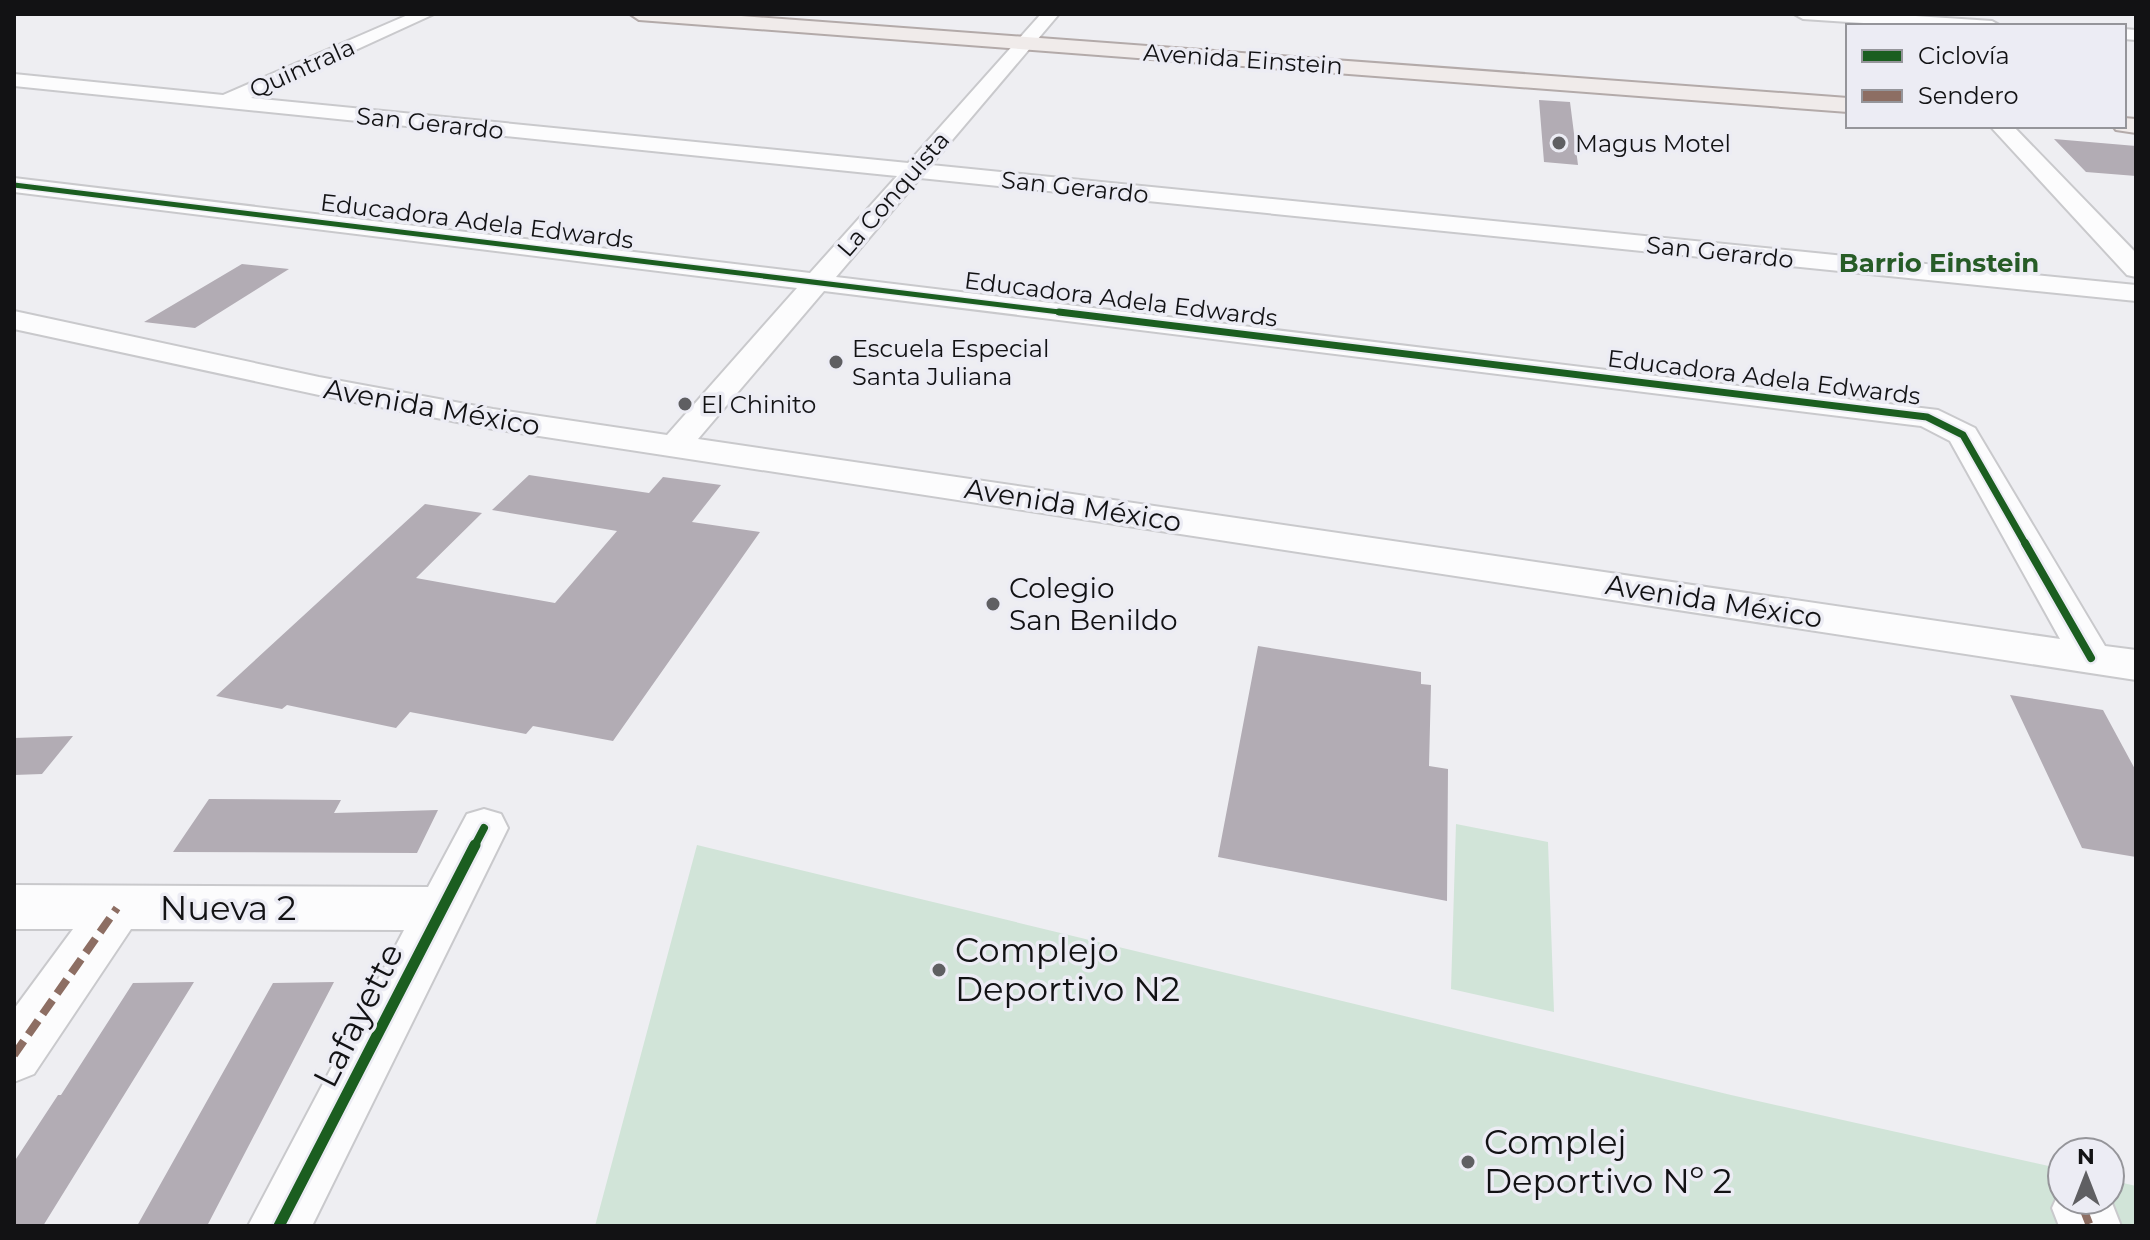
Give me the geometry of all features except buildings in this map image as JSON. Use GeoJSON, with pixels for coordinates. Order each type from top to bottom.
{"type":"FeatureCollection","features":[{"type":"Feature","properties":{"kind":"main road","name":"Avenida Einstein"},"geometry":{"type":"LineString","coordinates":[[639,14],[1846,105]]}},
{"type":"Feature","properties":{"kind":"street","name":"Quintrala"},"geometry":{"type":"LineString","coordinates":[[223,102],[425,14]]}},
{"type":"Feature","properties":{"kind":"street","name":"La Conquista"},"geometry":{"type":"LineString","coordinates":[[674,447],[1050,14]]}},
{"type":"Feature","properties":{"kind":"street"},"geometry":{"type":"LineString","coordinates":[[1803,14],[1933,24]]}},
{"type":"Feature","properties":{"kind":"street","name":"San Gerardo"},"geometry":{"type":"LineString","coordinates":[[14,80],[2136,293]]}},
{"type":"Feature","properties":{"kind":"street"},"geometry":{"type":"LineString","coordinates":[[2003,128],[2136,269]]}},
{"type":"Feature","properties":{"kind":"street","name":"Educadora Adela Edwards"},"geometry":{"type":"LineString","coordinates":[[14,185],[1938,420],[1963,435],[2091,658]]}},
{"type":"Feature","properties":{"kind":"street","name":"Avenida México"},"geometry":{"type":"LineString","coordinates":[[14,320],[403,403],[674,447],[2136,665]]}},
{"type":"Feature","properties":{"kind":"street","name":"Lafayette"},"geometry":{"type":"LineString","coordinates":[[279,1226],[484,828]]}},
{"type":"Feature","properties":{"kind":"street","name":"Nueva 2"},"geometry":{"type":"LineString","coordinates":[[14,907],[442,909]]}},
{"type":"Feature","properties":{"kind":"street"},"geometry":{"type":"LineString","coordinates":[[14,1055],[117,908]]}},
{"type":"Feature","properties":{"kind":"green space"},"geometry":{"type":"Polygon","coordinates":[[[1456,824],[1548,842],[1554,1012],[1451,989],[1456,824]]]}},
{"type":"Feature","properties":{"kind":"green space","name":"Complejo Deportivo N2"},"geometry":{"type":"Polygon","coordinates":[[[697,845],[1731,1095],[2046,1165],[2046,1216],[2126,1216],[2126,1184],[2136,1186],[2136,1226],[595,1226],[697,845]]]}},
{"type":"Feature","properties":{"kind":"marked path"},"geometry":{"type":"LineString","coordinates":[[14,1055],[117,908]]}},
{"type":"Feature","properties":{"kind":"marked path"},"geometry":{"type":"LineString","coordinates":[[2086,1216],[2090,1226]]}},
{"type":"Feature","properties":{"kind":"cycle path"},"geometry":{"type":"LineString","coordinates":[[14,185],[1927,417],[1963,435],[2091,658]]}},
{"type":"Feature","properties":{"kind":"cycle path"},"geometry":{"type":"LineString","coordinates":[[279,1226],[484,828]]}},
{"type":"Feature","properties":{"kind":"place","name":"Magus Motel"},"geometry":{"type":"Point","coordinates":[1559,143]}},
{"type":"Feature","properties":{"kind":"place","name":"Escuela Especial Santa Juliana"},"geometry":{"type":"Point","coordinates":[836,362]}},
{"type":"Feature","properties":{"kind":"place","name":"El Chinito"},"geometry":{"type":"Point","coordinates":[685,404]}},
{"type":"Feature","properties":{"kind":"place","name":"Colegio San Benildo"},"geometry":{"type":"Point","coordinates":[993,604]}},
{"type":"Feature","properties":{"kind":"place","name":"Complejo Deportivo N2"},"geometry":{"type":"Point","coordinates":[939,970]}},
{"type":"Feature","properties":{"kind":"place","name":"Complej Deportivo Nº 2"},"geometry":{"type":"Point","coordinates":[1468,1162]}},
{"type":"Feature","properties":{"kind":"district","name":"Barrio Einstein"},"geometry":{"type":"Point","coordinates":[1939,263]}}]}
